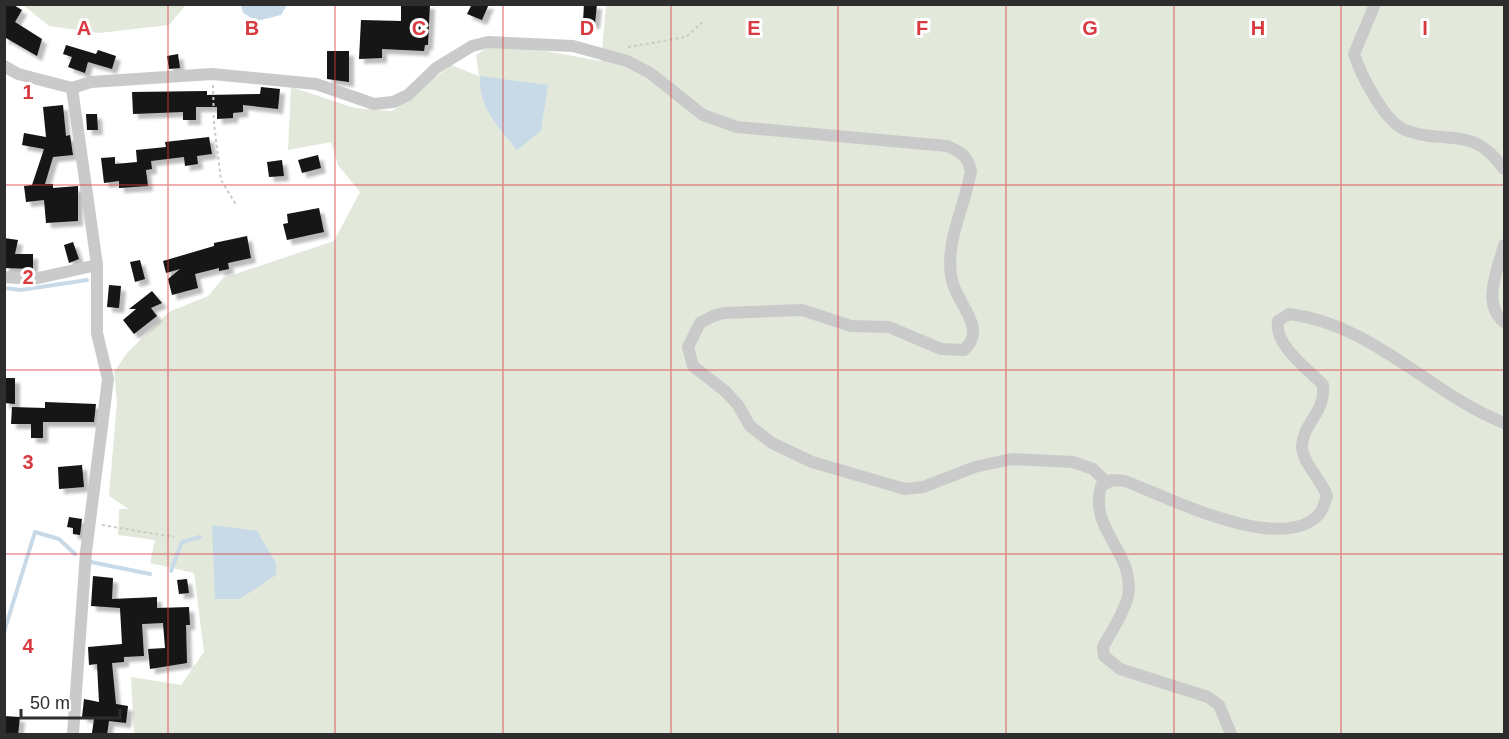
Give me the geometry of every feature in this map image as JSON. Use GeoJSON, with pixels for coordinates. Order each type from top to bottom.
{"type":"FeatureCollection","features":[{"type":"Feature","properties":{"kind":"street"},"geometry":{"type":"LineString","coordinates":[[1375,4],[1354,54],[1360,71],[1390,118],[1403,129],[1416,133],[1464,137],[1492,153],[1504,169]]}},
{"type":"Feature","properties":{"kind":"street"},"geometry":{"type":"LineString","coordinates":[[4,66],[18,75],[72,88],[91,82],[212,74],[316,84],[374,104],[393,102],[408,94],[436,68],[472,46],[488,42],[573,46],[627,62],[650,73],[703,115],[717,122],[737,127],[947,146],[962,152],[971,171],[952,238],[952,283],[973,324],[974,333],[971,343],[964,350],[941,349],[889,327],[851,326],[802,310],[724,313],[700,323],[693,333],[688,347],[693,366],[725,391],[738,405],[750,426],[772,443],[812,462],[890,486],[905,489],[923,487],[975,467],[1012,459],[1072,462],[1093,469],[1107,483]]}},
{"type":"Feature","properties":{"kind":"street"},"geometry":{"type":"LineString","coordinates":[[72,88],[97,265],[97,333],[108,379],[90,523],[73,735]]}},
{"type":"Feature","properties":{"kind":"street"},"geometry":{"type":"LineString","coordinates":[[1504,246],[1491,291],[1493,306],[1504,322]]}},
{"type":"Feature","properties":{"kind":"street"},"geometry":{"type":"LineString","coordinates":[[4,277],[34,279],[97,265]]}},
{"type":"Feature","properties":{"kind":"street"},"geometry":{"type":"LineString","coordinates":[[1231,735],[1219,705],[1208,697],[1120,669],[1104,656],[1103,647],[1127,598],[1129,583],[1127,569],[1100,516],[1097,501],[1101,486],[1112,480],[1125,481],[1224,520],[1259,528],[1287,529],[1304,525],[1320,513],[1327,496],[1302,448],[1304,437],[1323,405],[1323,385],[1282,341],[1277,330],[1278,321],[1289,314],[1309,317],[1351,332],[1385,350],[1476,412],[1504,423]]}},
{"type":"Feature","properties":{"kind":"path"},"geometry":{"type":"LineString","coordinates":[[620,48],[686,37],[704,21]]}},
{"type":"Feature","properties":{"kind":"path"},"geometry":{"type":"LineString","coordinates":[[212,74],[214,124],[221,180],[237,207]]}},
{"type":"Feature","properties":{"kind":"path"},"geometry":{"type":"LineString","coordinates":[[90,523],[174,537]]}},
{"type":"Feature","properties":{"kind":"shaded area"},"geometry":{"type":"Polygon","coordinates":[[[23,5],[186,5],[169,25],[99,33],[49,26],[23,5]]]}},
{"type":"Feature","properties":{"kind":"shaded area"},"geometry":{"type":"Polygon","coordinates":[[[606,5],[1504,5],[1504,734],[134,734],[131,677],[181,685],[204,652],[194,573],[150,563],[155,540],[118,535],[119,509],[129,509],[109,496],[117,401],[114,372],[127,353],[169,312],[208,296],[223,278],[334,241],[360,192],[338,165],[331,142],[288,150],[291,87],[355,108],[392,111],[451,65],[479,76],[476,55],[496,42],[601,61],[606,5]]]}},
{"type":"Feature","properties":{"kind":"water"},"geometry":{"type":"Polygon","coordinates":[[[241,4],[287,5],[281,15],[257,21],[243,13],[241,4]]]}},
{"type":"Feature","properties":{"kind":"water"},"geometry":{"type":"Polygon","coordinates":[[[480,76],[548,85],[541,131],[517,150],[486,107],[482,98],[480,76]]]}},
{"type":"Feature","properties":{"kind":"water"},"geometry":{"type":"Polygon","coordinates":[[[212,525],[257,531],[276,563],[276,575],[240,599],[215,599],[212,525]]]}},
{"type":"Feature","properties":{"kind":"building"},"geometry":{"type":"Polygon","coordinates":[[[4,4],[12,4],[22,10],[15,22],[42,39],[37,56],[6,38],[4,40],[4,4]]]}},
{"type":"Feature","properties":{"kind":"building"},"geometry":{"type":"Polygon","coordinates":[[[401,4],[430,4],[428,45],[425,45],[424,51],[382,49],[382,58],[359,59],[361,20],[401,21],[401,4]]]}},
{"type":"Feature","properties":{"kind":"building"},"geometry":{"type":"Polygon","coordinates":[[[472,4],[489,4],[482,20],[467,14],[472,4]]]}},
{"type":"Feature","properties":{"kind":"building"},"geometry":{"type":"Polygon","coordinates":[[[584,4],[597,4],[595,24],[583,22],[584,4]]]}},
{"type":"Feature","properties":{"kind":"building"},"geometry":{"type":"Polygon","coordinates":[[[66,45],[96,54],[98,50],[116,56],[112,69],[88,62],[85,73],[68,67],[72,57],[63,54],[66,45]]]}},
{"type":"Feature","properties":{"kind":"building"},"geometry":{"type":"Polygon","coordinates":[[[327,51],[349,51],[349,82],[327,79],[327,51]]]}},
{"type":"Feature","properties":{"kind":"building"},"geometry":{"type":"Polygon","coordinates":[[[178,54],[180,68],[169,69],[167,56],[178,54]]]}},
{"type":"Feature","properties":{"kind":"building"},"geometry":{"type":"Polygon","coordinates":[[[261,87],[280,89],[278,109],[243,105],[243,112],[233,113],[233,118],[217,119],[217,107],[196,107],[196,120],[183,120],[183,112],[133,114],[132,92],[207,91],[207,95],[260,94],[261,87]]]}},
{"type":"Feature","properties":{"kind":"building"},"geometry":{"type":"Polygon","coordinates":[[[63,105],[66,136],[70,135],[73,155],[53,157],[45,184],[53,184],[53,188],[78,186],[78,221],[46,223],[44,200],[26,202],[24,186],[32,185],[44,149],[22,145],[24,133],[46,137],[43,107],[63,105]]]}},
{"type":"Feature","properties":{"kind":"building"},"geometry":{"type":"Polygon","coordinates":[[[86,114],[97,114],[98,130],[87,130],[86,114]]]}},
{"type":"Feature","properties":{"kind":"building"},"geometry":{"type":"Polygon","coordinates":[[[209,137],[212,154],[197,156],[198,164],[185,166],[184,157],[151,161],[152,169],[146,170],[148,186],[119,188],[119,181],[104,183],[101,158],[115,157],[115,164],[137,162],[136,150],[166,147],[165,142],[209,137]]]}},
{"type":"Feature","properties":{"kind":"building"},"geometry":{"type":"Polygon","coordinates":[[[318,155],[321,168],[302,173],[298,160],[318,155]]]}},
{"type":"Feature","properties":{"kind":"building"},"geometry":{"type":"Polygon","coordinates":[[[282,160],[284,176],[269,177],[267,162],[282,160]]]}},
{"type":"Feature","properties":{"kind":"building"},"geometry":{"type":"Polygon","coordinates":[[[319,208],[324,232],[287,240],[283,224],[288,223],[287,214],[319,208]]]}},
{"type":"Feature","properties":{"kind":"building"},"geometry":{"type":"Polygon","coordinates":[[[247,236],[251,258],[228,263],[229,269],[219,271],[219,268],[195,274],[198,288],[172,295],[168,279],[180,269],[166,273],[163,261],[214,246],[214,243],[247,236]]]}},
{"type":"Feature","properties":{"kind":"building"},"geometry":{"type":"Polygon","coordinates":[[[4,238],[18,240],[15,254],[33,254],[33,269],[4,268],[4,238]]]}},
{"type":"Feature","properties":{"kind":"building"},"geometry":{"type":"Polygon","coordinates":[[[73,242],[79,259],[69,263],[64,245],[73,242]]]}},
{"type":"Feature","properties":{"kind":"building"},"geometry":{"type":"Polygon","coordinates":[[[140,260],[145,279],[135,282],[130,262],[140,260]]]}},
{"type":"Feature","properties":{"kind":"building"},"geometry":{"type":"Polygon","coordinates":[[[109,285],[121,286],[119,308],[107,307],[109,285]]]}},
{"type":"Feature","properties":{"kind":"building"},"geometry":{"type":"Polygon","coordinates":[[[152,291],[162,303],[151,308],[157,316],[134,334],[123,320],[136,309],[129,309],[152,291]]]}},
{"type":"Feature","properties":{"kind":"building"},"geometry":{"type":"Polygon","coordinates":[[[4,378],[15,378],[15,404],[4,403],[4,378]]]}},
{"type":"Feature","properties":{"kind":"building"},"geometry":{"type":"Polygon","coordinates":[[[45,402],[96,404],[94,422],[43,422],[43,438],[31,438],[31,424],[11,424],[12,407],[45,408],[45,402]]]}},
{"type":"Feature","properties":{"kind":"building"},"geometry":{"type":"Polygon","coordinates":[[[82,465],[84,487],[59,489],[58,467],[82,465]]]}},
{"type":"Feature","properties":{"kind":"building"},"geometry":{"type":"Polygon","coordinates":[[[69,517],[82,519],[80,535],[73,534],[73,528],[67,527],[69,517]]]}},
{"type":"Feature","properties":{"kind":"building"},"geometry":{"type":"Polygon","coordinates":[[[93,576],[113,578],[112,599],[157,597],[157,608],[189,607],[190,625],[186,625],[187,663],[150,669],[148,649],[165,648],[163,623],[142,624],[144,656],[124,657],[124,662],[112,663],[116,704],[128,706],[126,723],[109,721],[107,735],[92,733],[94,719],[82,717],[84,699],[99,702],[97,664],[89,665],[88,647],[122,644],[120,608],[91,606],[93,576]]]}},
{"type":"Feature","properties":{"kind":"building"},"geometry":{"type":"Polygon","coordinates":[[[187,579],[189,593],[179,594],[177,580],[187,579]]]}},
{"type":"Feature","properties":{"kind":"building"},"geometry":{"type":"Polygon","coordinates":[[[4,716],[20,717],[18,735],[4,735],[4,716]]]}},
{"type":"Feature","properties":{"kind":"waterway"},"geometry":{"type":"LineString","coordinates":[[4,288],[21,290],[87,280]]}},
{"type":"Feature","properties":{"kind":"waterway"},"geometry":{"type":"LineString","coordinates":[[4,632],[35,532],[59,539],[75,554]]}},
{"type":"Feature","properties":{"kind":"waterway"},"geometry":{"type":"LineString","coordinates":[[171,571],[182,542],[200,537]]}},
{"type":"Feature","properties":{"kind":"waterway"},"geometry":{"type":"LineString","coordinates":[[91,562],[150,574]]}}]}
